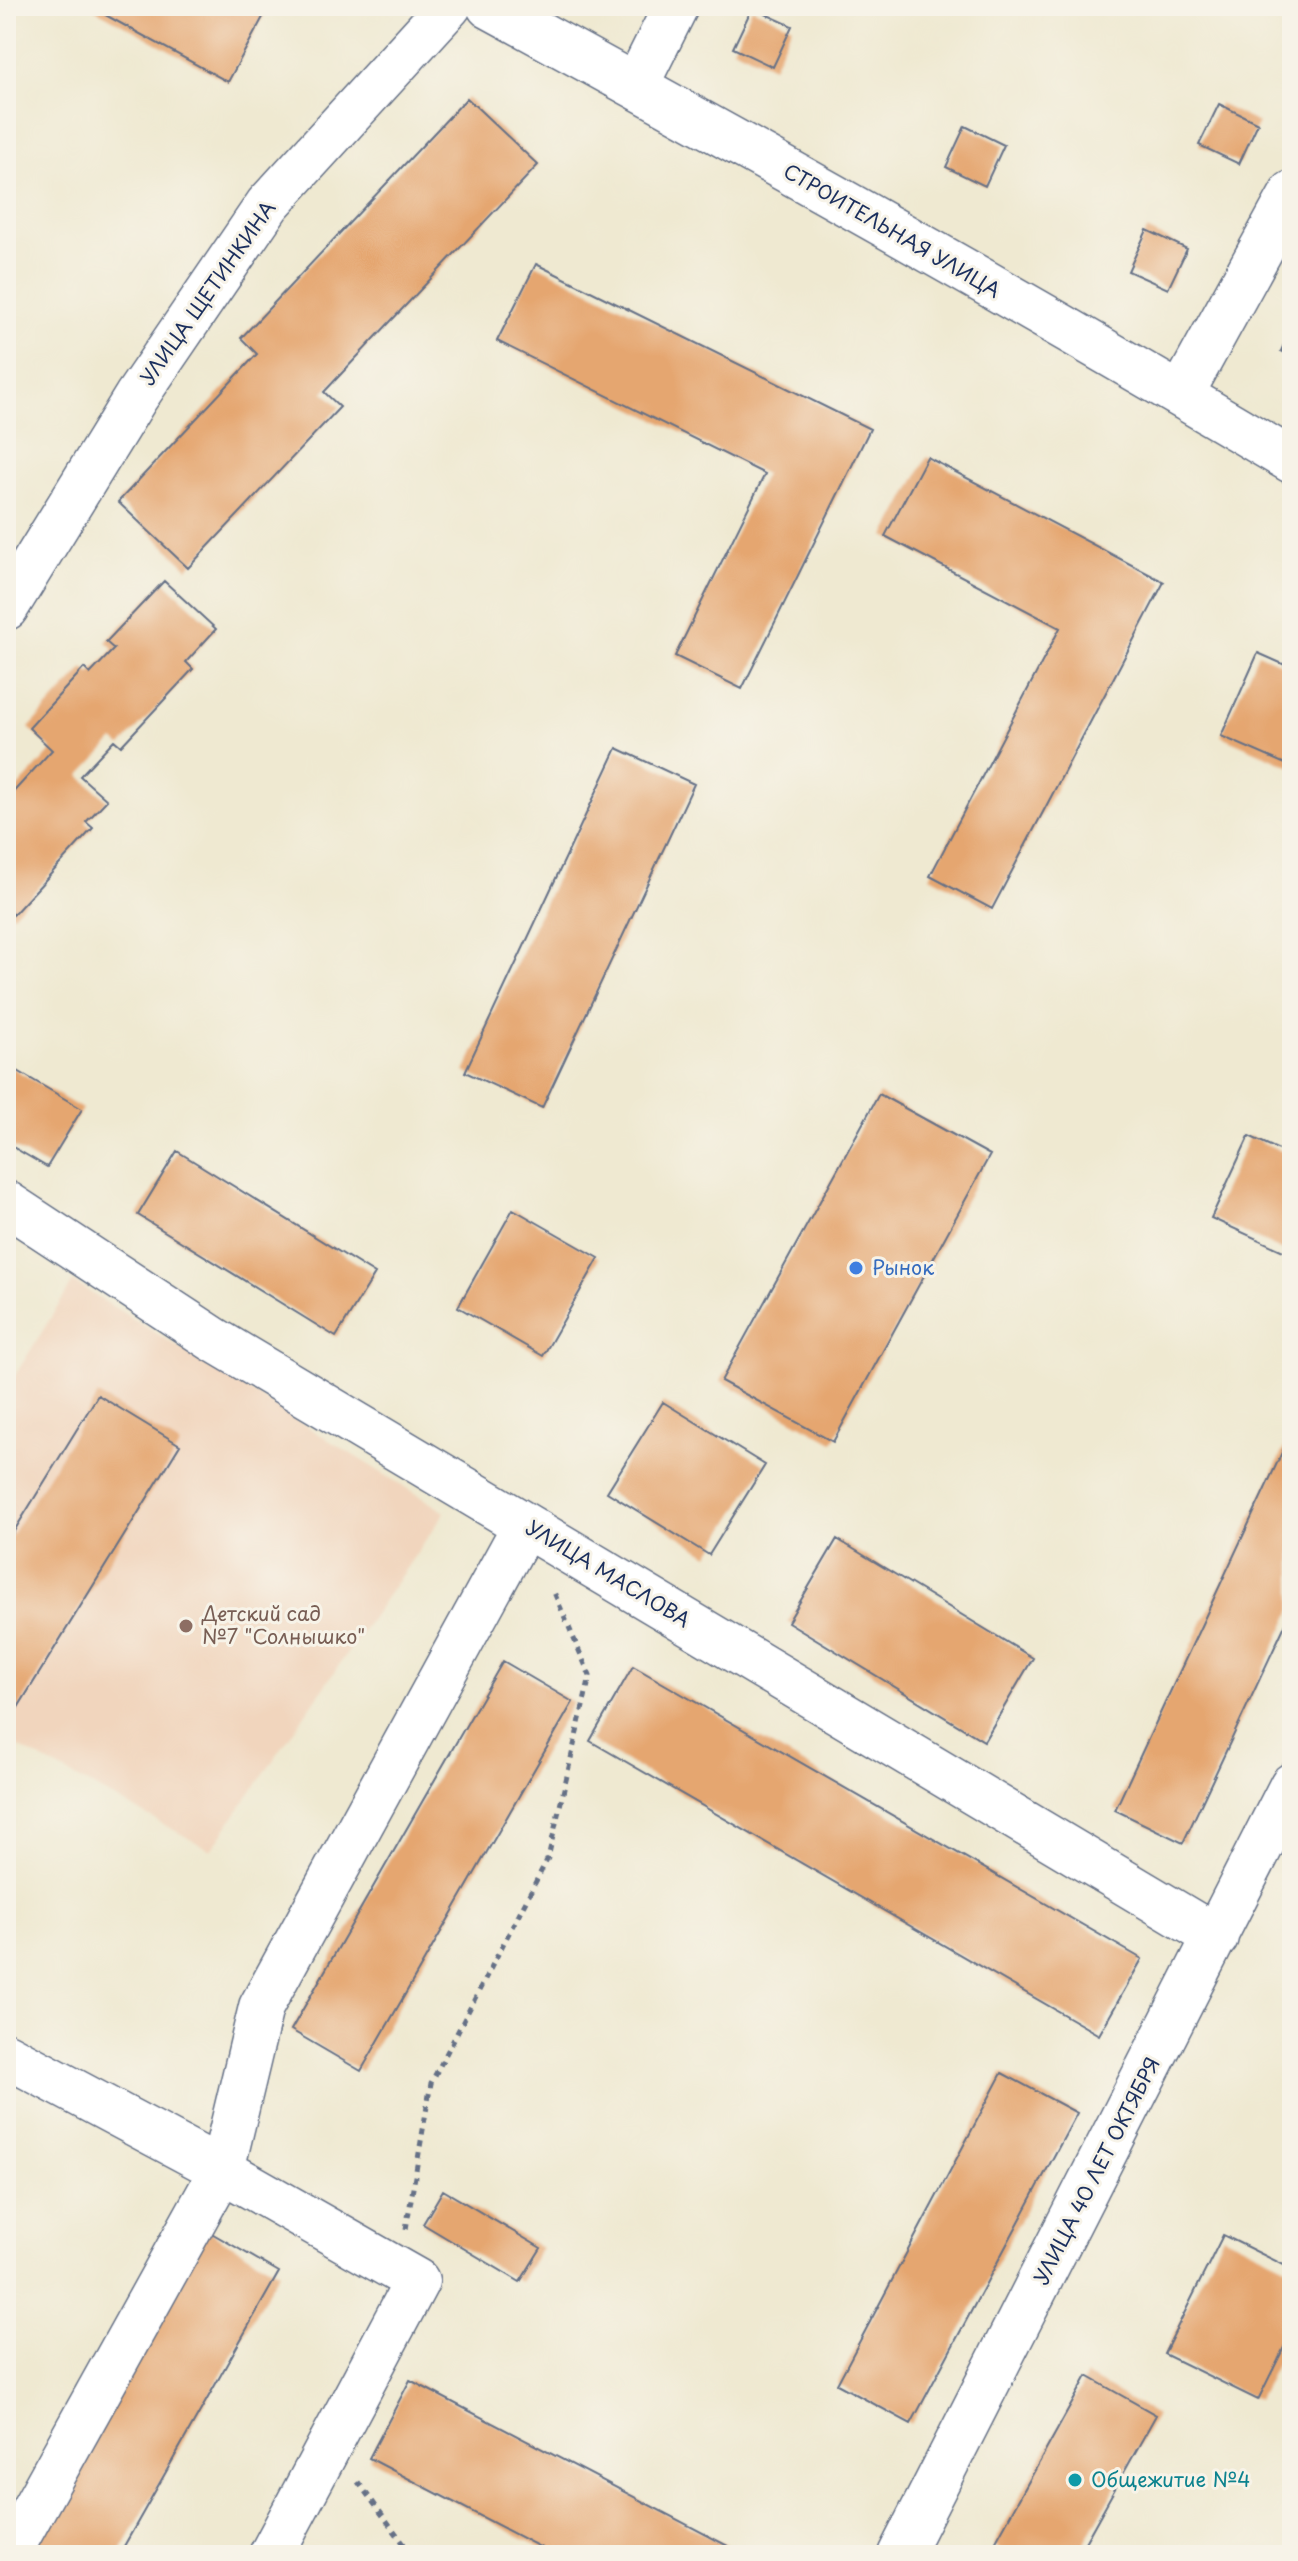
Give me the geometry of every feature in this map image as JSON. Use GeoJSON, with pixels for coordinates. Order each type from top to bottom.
{"type":"FeatureCollection","features":[{"type":"Feature","properties":{"kind":"street","name":"УЛИЦА ЩЕТИНКИНА"},"geometry":{"type":"LineString","coordinates":[[6,608],[136,397],[268,204],[449,6]]}},
{"type":"Feature","properties":{"kind":"street","name":"СТРОИТЕЛЬНАЯ УЛИЦА"},"geometry":{"type":"LineString","coordinates":[[489,6],[636,86],[1292,461]]}},
{"type":"Feature","properties":{"kind":"street"},"geometry":{"type":"LineString","coordinates":[[636,86],[676,6]]}},
{"type":"Feature","properties":{"kind":"street"},"geometry":{"type":"LineString","coordinates":[[1181,395],[1292,193]]}},
{"type":"Feature","properties":{"kind":"street","name":"УЛИЦА МАСЛОВА"},"geometry":{"type":"LineString","coordinates":[[6,1203],[213,1339],[1216,1937]]}},
{"type":"Feature","properties":{"kind":"street"},"geometry":{"type":"LineString","coordinates":[[8,2555],[222,2170],[261,2007],[525,1525]]}},
{"type":"Feature","properties":{"kind":"street","name":"УЛИЦА 40 ЛЕТ ОКТЯБРЯ"},"geometry":{"type":"LineString","coordinates":[[900,2555],[1292,1785]]}},
{"type":"Feature","properties":{"kind":"street"},"geometry":{"type":"LineString","coordinates":[[6,2055],[222,2170],[417,2281],[271,2555]]}},
{"type":"Feature","properties":{"kind":"path"},"geometry":{"type":"LineString","coordinates":[[398,2270],[431,2083],[548,1858],[590,1676],[525,1525]]}},
{"type":"Feature","properties":{"kind":"path"},"geometry":{"type":"LineString","coordinates":[[351,2472],[412,2555]]}},
{"type":"Feature","properties":{"kind":"shaded area","name":"Детский сад №7 \"Солнышко\""},"geometry":{"type":"Polygon","coordinates":[[[73,1282],[445,1512],[211,1850],[6,1740],[6,1390],[73,1282]]]}},
{"type":"Feature","properties":{"kind":"building"},"geometry":{"type":"Polygon","coordinates":[[[89,6],[269,6],[228,82],[89,6]]]}},
{"type":"Feature","properties":{"kind":"building"},"geometry":{"type":"Polygon","coordinates":[[[752,8],[792,26],[773,67],[733,48],[752,8]]]}},
{"type":"Feature","properties":{"kind":"building"},"geometry":{"type":"Polygon","coordinates":[[[467,98],[538,165],[324,392],[340,407],[188,568],[118,502],[257,354],[241,338],[467,98]]]}},
{"type":"Feature","properties":{"kind":"building"},"geometry":{"type":"Polygon","coordinates":[[[1219,104],[1258,123],[1239,164],[1199,145],[1219,104]]]}},
{"type":"Feature","properties":{"kind":"building"},"geometry":{"type":"Polygon","coordinates":[[[965,126],[1004,145],[985,186],[946,167],[965,126]]]}},
{"type":"Feature","properties":{"kind":"building"},"geometry":{"type":"Polygon","coordinates":[[[1147,230],[1187,249],[1168,289],[1128,271],[1147,230]]]}},
{"type":"Feature","properties":{"kind":"building"},"geometry":{"type":"Polygon","coordinates":[[[536,264],[870,429],[742,689],[675,656],[765,474],[497,341],[536,264]]]}},
{"type":"Feature","properties":{"kind":"building"},"geometry":{"type":"Polygon","coordinates":[[[1292,327],[1292,356],[1281,351],[1292,327]]]}},
{"type":"Feature","properties":{"kind":"building"},"geometry":{"type":"Polygon","coordinates":[[[927,457],[1164,582],[992,909],[930,876],[1060,628],[885,536],[927,457]]]}},
{"type":"Feature","properties":{"kind":"building"},"geometry":{"type":"Polygon","coordinates":[[[164,581],[216,629],[186,662],[193,669],[121,746],[114,740],[80,776],[107,800],[86,822],[93,828],[13,915],[6,908],[6,800],[52,750],[29,728],[84,668],[90,674],[114,649],[106,642],[164,581]]]}},
{"type":"Feature","properties":{"kind":"building"},"geometry":{"type":"Polygon","coordinates":[[[1258,653],[1292,668],[1292,767],[1221,736],[1258,653]]]}},
{"type":"Feature","properties":{"kind":"building"},"geometry":{"type":"Polygon","coordinates":[[[617,748],[694,784],[542,1108],[465,1072],[617,748]]]}},
{"type":"Feature","properties":{"kind":"building"},"geometry":{"type":"Polygon","coordinates":[[[6,1064],[82,1109],[47,1167],[6,1143],[6,1064]]]}},
{"type":"Feature","properties":{"kind":"building","name":"Рынок"},"geometry":{"type":"Polygon","coordinates":[[[879,1094],[990,1155],[833,1442],[721,1381],[879,1094]]]}},
{"type":"Feature","properties":{"kind":"building"},"geometry":{"type":"Polygon","coordinates":[[[1249,1136],[1292,1156],[1292,1255],[1211,1218],[1249,1136]]]}},
{"type":"Feature","properties":{"kind":"building"},"geometry":{"type":"Polygon","coordinates":[[[177,1151],[375,1274],[336,1337],[138,1215],[177,1151]]]}},
{"type":"Feature","properties":{"kind":"building"},"geometry":{"type":"Polygon","coordinates":[[[513,1209],[599,1258],[543,1356],[458,1307],[513,1209]]]}},
{"type":"Feature","properties":{"kind":"building"},"geometry":{"type":"Polygon","coordinates":[[[98,1395],[180,1445],[17,1709],[6,1702],[6,1544],[98,1395]]]}},
{"type":"Feature","properties":{"kind":"building"},"geometry":{"type":"Polygon","coordinates":[[[663,1402],[765,1465],[709,1555],[607,1492],[663,1402]]]}},
{"type":"Feature","properties":{"kind":"building"},"geometry":{"type":"Polygon","coordinates":[[[1292,1431],[1292,1610],[1183,1843],[1115,1810],[1292,1431]]]}},
{"type":"Feature","properties":{"kind":"building"},"geometry":{"type":"Polygon","coordinates":[[[837,1539],[1033,1658],[984,1741],[788,1622],[837,1539]]]}},
{"type":"Feature","properties":{"kind":"building"},"geometry":{"type":"Polygon","coordinates":[[[503,1661],[573,1702],[361,2071],[291,2030],[503,1661]]]}},
{"type":"Feature","properties":{"kind":"building"},"geometry":{"type":"Polygon","coordinates":[[[633,1666],[1142,1959],[1099,2035],[590,1741],[633,1666]]]}},
{"type":"Feature","properties":{"kind":"building"},"geometry":{"type":"Polygon","coordinates":[[[1002,2073],[1077,2113],[911,2424],[837,2384],[1002,2073]]]}},
{"type":"Feature","properties":{"kind":"building"},"geometry":{"type":"Polygon","coordinates":[[[443,2190],[541,2248],[520,2282],[423,2224],[443,2190]]]}},
{"type":"Feature","properties":{"kind":"building"},"geometry":{"type":"Polygon","coordinates":[[[201,2227],[279,2272],[119,2555],[14,2555],[201,2227]]]}},
{"type":"Feature","properties":{"kind":"building"},"geometry":{"type":"Polygon","coordinates":[[[1223,2235],[1292,2269],[1292,2331],[1258,2400],[1164,2354],[1223,2235]]]}},
{"type":"Feature","properties":{"kind":"building","name":"Общежитие №4"},"geometry":{"type":"Polygon","coordinates":[[[1087,2376],[1156,2415],[1078,2555],[1009,2555],[993,2546],[1087,2376]]]}},
{"type":"Feature","properties":{"kind":"building"},"geometry":{"type":"Polygon","coordinates":[[[410,2380],[745,2555],[555,2555],[369,2458],[410,2380]]]}},
{"type":"Feature","properties":{"kind":"place","name":"Рынок"},"geometry":{"type":"Point","coordinates":[856,1268]}},
{"type":"Feature","properties":{"kind":"place","name":"Детский сад №7 \"Солнышко\""},"geometry":{"type":"Point","coordinates":[186,1626]}},
{"type":"Feature","properties":{"kind":"place","name":"Общежитие №4"},"geometry":{"type":"Point","coordinates":[1075,2480]}}]}
